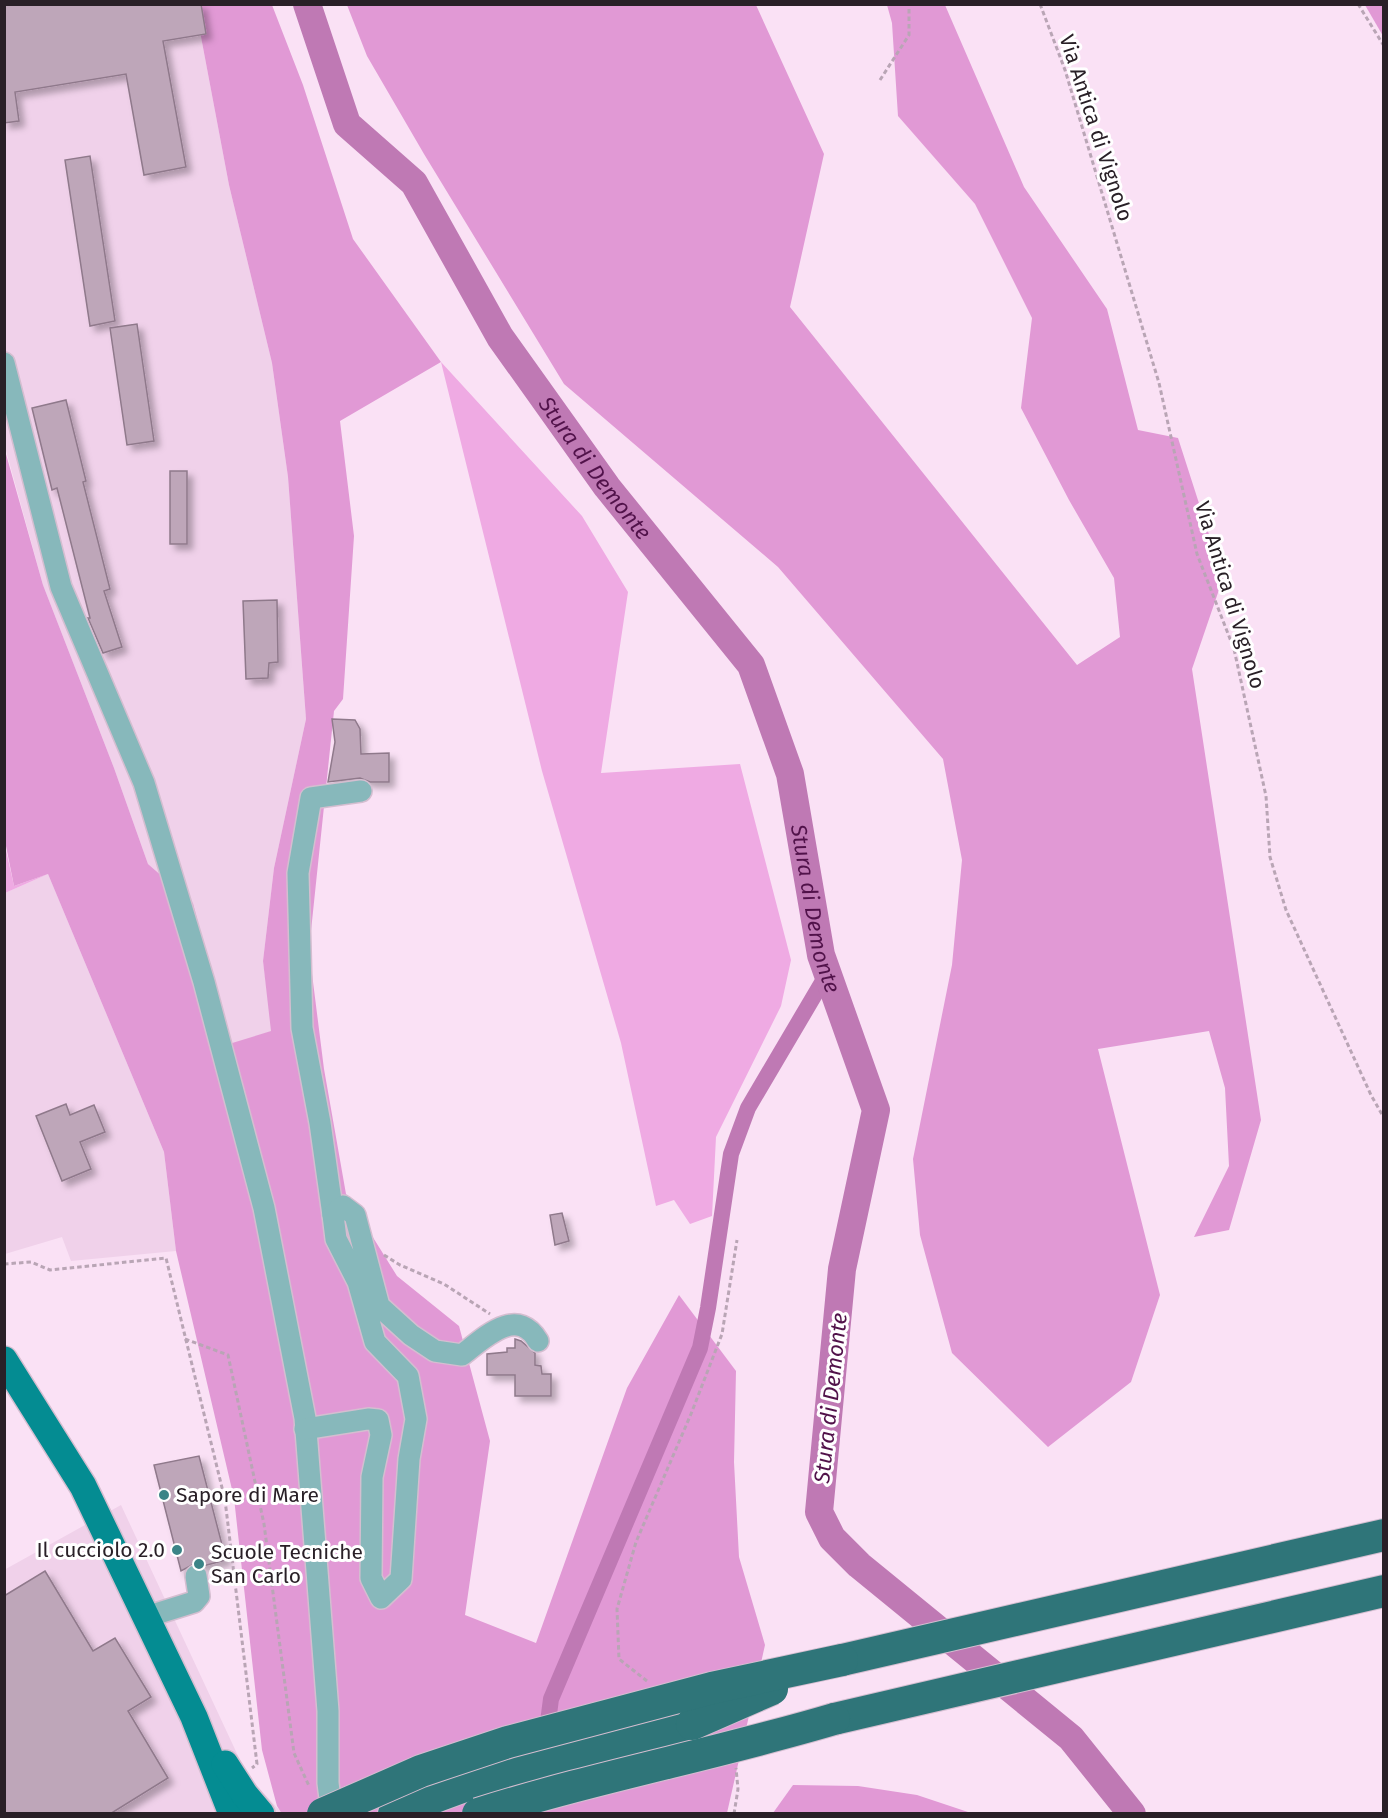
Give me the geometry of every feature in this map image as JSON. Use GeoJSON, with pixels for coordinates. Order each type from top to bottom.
{"type":"FeatureCollection","features":[{"type":"Feature","properties":{"kind":"highway"},"geometry":{"type":"LineString","coordinates":[[323,1814],[421,1771],[508,1742],[712,1688],[1383,1535]]}},
{"type":"Feature","properties":{"kind":"highway"},"geometry":{"type":"LineString","coordinates":[[478,1814],[598,1779],[756,1742],[834,1719],[1383,1591]]}},
{"type":"Feature","properties":{"kind":"highway"},"geometry":{"type":"LineString","coordinates":[[394,1814],[448,1792],[518,1768],[692,1724],[842,1660]]}},
{"type":"Feature","properties":{"kind":"highway"},"geometry":{"type":"LineString","coordinates":[[692,1724],[789,1723],[834,1719]]}},
{"type":"Feature","properties":{"kind":"main road"},"geometry":{"type":"LineString","coordinates":[[4,1360],[83,1486],[194,1717],[232,1814]]}},
{"type":"Feature","properties":{"kind":"main road"},"geometry":{"type":"LineString","coordinates":[[194,1717],[261,1814]]}},
{"type":"Feature","properties":{"kind":"street"},"geometry":{"type":"LineString","coordinates":[[4,363],[61,587],[144,783],[204,982],[264,1208],[305,1418],[313,1428],[328,1711],[328,1783],[332,1814]]}},
{"type":"Feature","properties":{"kind":"street"},"geometry":{"type":"LineString","coordinates":[[313,1428],[368,1419],[378,1420],[381,1435],[372,1478],[371,1578],[381,1598],[401,1579],[410,1459],[416,1419],[408,1376],[375,1342],[358,1282],[336,1239],[320,1123],[302,1028],[298,873],[311,798],[361,791]]}},
{"type":"Feature","properties":{"kind":"street"},"geometry":{"type":"LineString","coordinates":[[333,1215],[342,1206],[355,1215],[379,1306],[411,1335],[435,1351],[462,1355],[486,1336],[507,1324],[532,1330],[538,1341]]}},
{"type":"Feature","properties":{"kind":"street"},"geometry":{"type":"LineString","coordinates":[[146,1617],[194,1602],[199,1596],[196,1576]]}},
{"type":"Feature","properties":{"kind":"path"},"geometry":{"type":"LineString","coordinates":[[880,80],[909,36],[909,4]]}},
{"type":"Feature","properties":{"kind":"path","name":"Via Antica di Vignolo"},"geometry":{"type":"LineString","coordinates":[[1040,4],[1065,70],[1158,383],[1197,554],[1234,649],[1266,796],[1270,857],[1286,910],[1383,1118]]}},
{"type":"Feature","properties":{"kind":"path"},"geometry":{"type":"LineString","coordinates":[[1358,4],[1383,46]]}},
{"type":"Feature","properties":{"kind":"path"},"geometry":{"type":"LineString","coordinates":[[363,1240],[400,1265],[444,1284],[507,1324]]}},
{"type":"Feature","properties":{"kind":"path"},"geometry":{"type":"LineString","coordinates":[[656,1685],[645,1680],[619,1659],[617,1610],[636,1542],[691,1414],[722,1334],[737,1240]]}},
{"type":"Feature","properties":{"kind":"path"},"geometry":{"type":"LineString","coordinates":[[4,1264],[31,1262],[50,1270],[165,1258],[225,1500],[257,1764],[234,1778]]}},
{"type":"Feature","properties":{"kind":"path"},"geometry":{"type":"LineString","coordinates":[[185,1339],[228,1354],[264,1524],[294,1753],[309,1786]]}},
{"type":"Feature","properties":{"kind":"path"},"geometry":{"type":"LineString","coordinates":[[734,1814],[738,1789],[736,1767]]}},
{"type":"Feature","properties":{"kind":"shaded area"},"geometry":{"type":"Polygon","coordinates":[[[4,5],[195,5],[229,185],[272,363],[288,477],[306,719],[274,868],[263,961],[272,1031],[229,1045],[193,903],[148,864],[114,768],[43,585],[5,447],[4,5]]]}},
{"type":"Feature","properties":{"kind":"shaded area"},"geometry":{"type":"Polygon","coordinates":[[[195,5],[272,5],[303,85],[353,239],[441,362],[340,421],[354,536],[343,699],[334,711],[309,950],[324,1069],[346,1194],[397,1276],[459,1326],[490,1441],[465,1615],[536,1643],[627,1388],[679,1295],[736,1371],[734,1462],[739,1557],[765,1645],[727,1813],[282,1814],[277,1806],[262,1750],[234,1498],[176,1251],[164,1152],[48,874],[14,886],[5,841],[4,447],[43,585],[114,768],[148,864],[193,903],[229,1044],[271,1031],[263,961],[274,868],[306,719],[288,477],[272,363],[229,185],[195,5]]]}},
{"type":"Feature","properties":{"kind":"shaded area"},"geometry":{"type":"Polygon","coordinates":[[[347,5],[756,5],[824,154],[790,307],[1077,665],[1120,637],[1114,578],[1069,500],[1021,408],[1032,318],[975,204],[898,116],[892,23],[887,5],[945,5],[1024,187],[1107,309],[1138,430],[1178,438],[1223,578],[1192,669],[1261,1120],[1229,1230],[1194,1237],[1229,1166],[1225,1088],[1209,1031],[1098,1049],[1160,1295],[1131,1382],[1048,1447],[952,1353],[920,1235],[913,1159],[952,965],[962,860],[943,759],[778,567],[564,384],[367,56],[347,5]]]}},
{"type":"Feature","properties":{"kind":"shaded area"},"geometry":{"type":"Polygon","coordinates":[[[1365,5],[1383,5],[1383,36],[1365,5]]]}},
{"type":"Feature","properties":{"kind":"shaded area"},"geometry":{"type":"Polygon","coordinates":[[[441,362],[582,516],[628,592],[601,773],[740,764],[791,960],[781,1006],[716,1137],[712,1216],[690,1224],[674,1200],[656,1206],[621,1043],[542,771],[441,362]]]}},
{"type":"Feature","properties":{"kind":"shaded area"},"geometry":{"type":"Polygon","coordinates":[[[4,841],[14,886],[48,874],[5,893],[4,841]]]}},
{"type":"Feature","properties":{"kind":"shaded area"},"geometry":{"type":"Polygon","coordinates":[[[48,874],[164,1152],[176,1251],[71,1261],[62,1237],[5,1254],[5,893],[48,874]]]}},
{"type":"Feature","properties":{"kind":"shaded area"},"geometry":{"type":"Polygon","coordinates":[[[121,1505],[247,1775],[282,1813],[5,1813],[4,1570],[121,1505]]]}},
{"type":"Feature","properties":{"kind":"shaded area"},"geometry":{"type":"Polygon","coordinates":[[[793,1785],[858,1786],[917,1795],[971,1813],[773,1813],[793,1785]]]}},
{"type":"Feature","properties":{"kind":"building"},"geometry":{"type":"Polygon","coordinates":[[[4,4],[201,4],[206,34],[163,41],[186,167],[144,175],[126,74],[15,92],[19,121],[4,123],[4,4]]]}},
{"type":"Feature","properties":{"kind":"building"},"geometry":{"type":"Polygon","coordinates":[[[90,156],[115,321],[90,326],[65,160],[90,156]]]}},
{"type":"Feature","properties":{"kind":"building"},"geometry":{"type":"Polygon","coordinates":[[[137,324],[154,441],[127,445],[110,328],[137,324]]]}},
{"type":"Feature","properties":{"kind":"building"},"geometry":{"type":"Polygon","coordinates":[[[66,400],[86,481],[83,482],[110,589],[104,591],[122,647],[103,653],[88,618],[90,618],[57,488],[52,490],[32,408],[66,400]]]}},
{"type":"Feature","properties":{"kind":"building"},"geometry":{"type":"Polygon","coordinates":[[[170,471],[187,471],[187,544],[170,544],[170,471]]]}},
{"type":"Feature","properties":{"kind":"building"},"geometry":{"type":"Polygon","coordinates":[[[277,600],[278,662],[269,663],[268,678],[246,679],[243,601],[277,600]]]}},
{"type":"Feature","properties":{"kind":"building"},"geometry":{"type":"Polygon","coordinates":[[[332,719],[355,720],[360,729],[361,754],[389,753],[389,782],[370,782],[360,778],[328,782],[335,742],[332,719]]]}},
{"type":"Feature","properties":{"kind":"building"},"geometry":{"type":"Polygon","coordinates":[[[66,1104],[70,1115],[94,1105],[105,1132],[80,1142],[91,1169],[62,1181],[36,1116],[66,1104]]]}},
{"type":"Feature","properties":{"kind":"building"},"geometry":{"type":"Polygon","coordinates":[[[562,1213],[569,1241],[555,1245],[550,1215],[562,1213]]]}},
{"type":"Feature","properties":{"kind":"building"},"geometry":{"type":"Polygon","coordinates":[[[515,1339],[521,1341],[535,1353],[535,1365],[541,1366],[542,1374],[551,1374],[551,1396],[515,1396],[515,1375],[487,1375],[487,1354],[507,1352],[507,1348],[515,1348],[515,1339]]]}},
{"type":"Feature","properties":{"kind":"building"},"geometry":{"type":"Polygon","coordinates":[[[199,1456],[226,1560],[203,1566],[194,1564],[181,1571],[154,1465],[199,1456]]]}},
{"type":"Feature","properties":{"kind":"building"},"geometry":{"type":"Polygon","coordinates":[[[45,1571],[93,1651],[115,1638],[151,1697],[128,1711],[168,1778],[110,1814],[4,1814],[4,1596],[45,1571]]]}},
{"type":"Feature","properties":{"kind":"waterway","name":"Stura di Demonte"},"geometry":{"type":"LineString","coordinates":[[307,4],[347,124],[414,183],[500,337],[607,487],[751,665],[790,774],[821,955],[876,1110],[842,1269],[819,1512],[832,1538],[859,1565],[1071,1738],[1132,1814]]}},
{"type":"Feature","properties":{"kind":"waterway"},"geometry":{"type":"LineString","coordinates":[[546,1737],[551,1699],[700,1348],[731,1154],[748,1108],[827,974]]}},
{"type":"Feature","properties":{"kind":"place","name":"Sapore di Mare"},"geometry":{"type":"Point","coordinates":[164,1495]}},
{"type":"Feature","properties":{"kind":"place","name":"Il cucciolo 2.0"},"geometry":{"type":"Point","coordinates":[177,1550]}},
{"type":"Feature","properties":{"kind":"place","name":"Scuole Tecniche San Carlo"},"geometry":{"type":"Point","coordinates":[199,1564]}}]}
